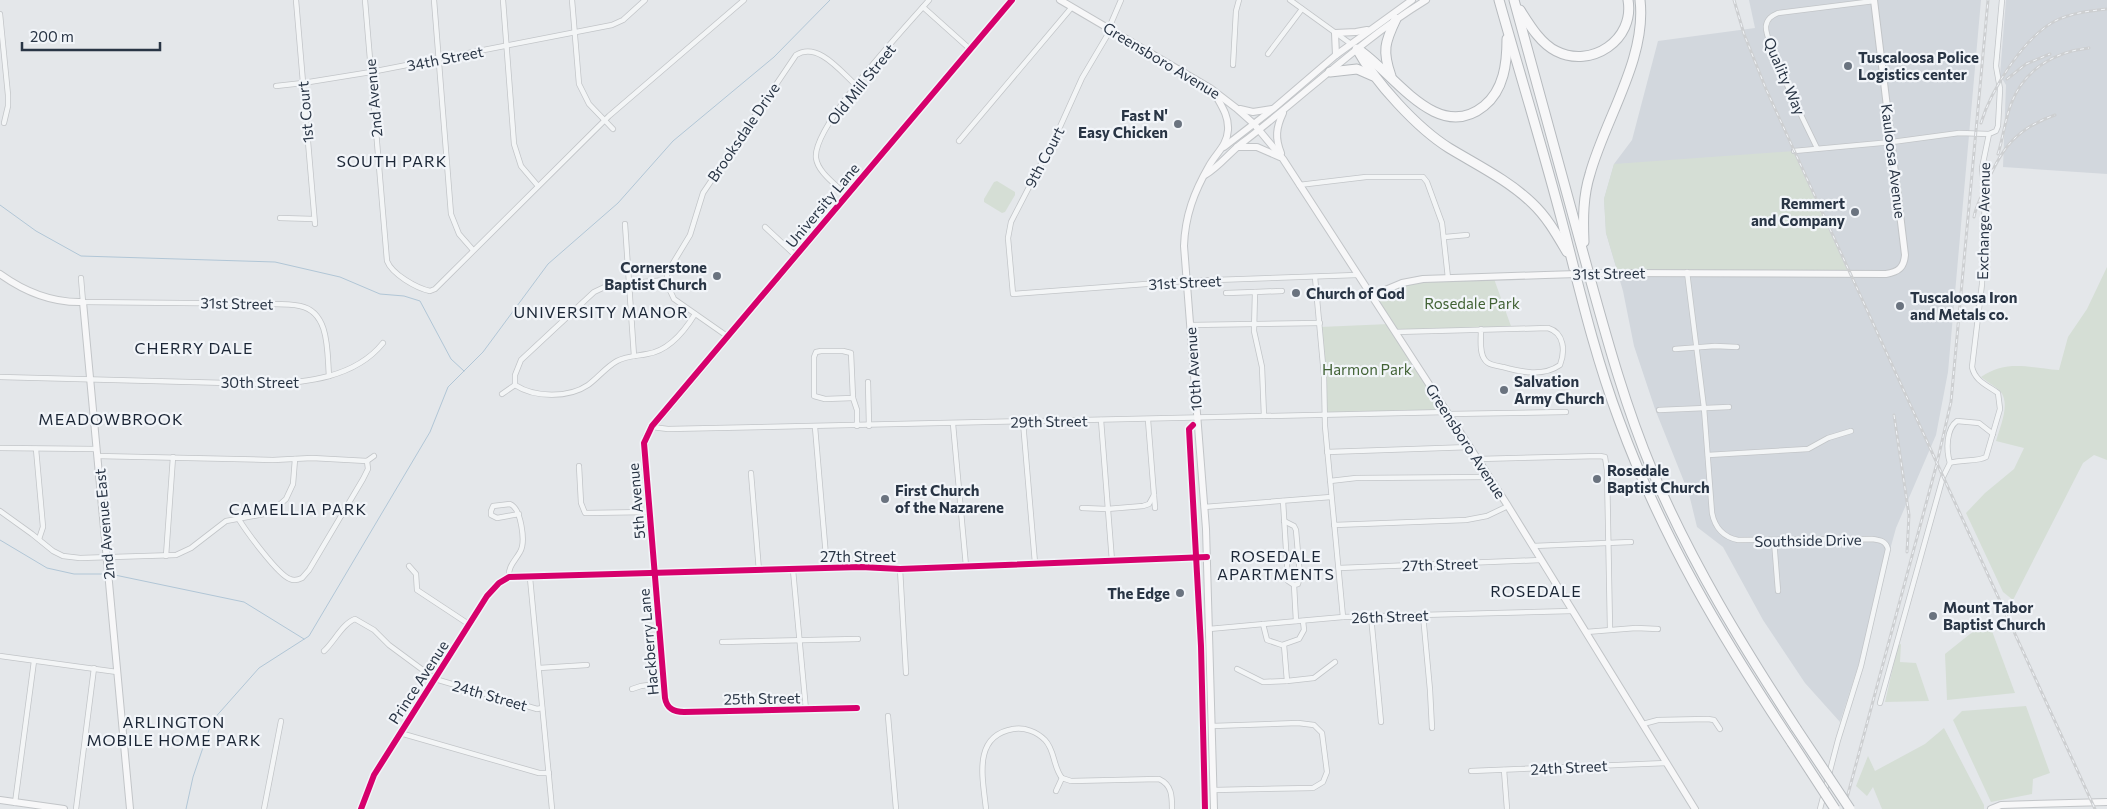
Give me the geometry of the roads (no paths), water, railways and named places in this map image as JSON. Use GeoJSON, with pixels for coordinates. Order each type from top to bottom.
{"type":"FeatureCollection","features":[{"type":"Feature","properties":{"kind":"highway"},"geometry":{"type":"LineString","coordinates":[[1499,0],[1571,259],[1619,420],[1658,513],[1716,625],[1835,809]]}},
{"type":"Feature","properties":{"kind":"highway"},"geometry":{"type":"LineString","coordinates":[[1515,1],[1534,30],[1554,50],[1569,56],[1586,56],[1607,49],[1622,33],[1627,22],[1628,0]]}},
{"type":"Feature","properties":{"kind":"highway"},"geometry":{"type":"LineString","coordinates":[[1584,258],[1586,190],[1595,158],[1637,50],[1642,18],[1640,0]]}},
{"type":"Feature","properties":{"kind":"highway"},"geometry":{"type":"LineString","coordinates":[[1515,1],[1614,364],[1632,417],[1674,519],[1716,602],[1850,809]]}},
{"type":"Feature","properties":{"kind":"highway"},"geometry":{"type":"LineString","coordinates":[[1392,78],[1385,59],[1385,48],[1396,19]]}},
{"type":"Feature","properties":{"kind":"highway"},"geometry":{"type":"LineString","coordinates":[[1354,46],[1369,56],[1418,102],[1437,114],[1453,117],[1470,114],[1489,102],[1500,84],[1507,51],[1506,26]]}},
{"type":"Feature","properties":{"kind":"highway"},"geometry":{"type":"LineString","coordinates":[[1354,46],[1364,63],[1377,78],[1435,139],[1513,188],[1533,204],[1553,230],[1571,259]]}},
{"type":"Feature","properties":{"kind":"highway"},"geometry":{"type":"LineString","coordinates":[[1330,72],[1357,69],[1377,78]]}},
{"type":"Feature","properties":{"kind":"street","name":"1st Court"},"geometry":{"type":"LineString","coordinates":[[280,218],[314,222],[296,0]]}},
{"type":"Feature","properties":{"kind":"street","name":"2nd Avenue"},"geometry":{"type":"LineString","coordinates":[[365,0],[387,260],[390,268],[416,286],[430,291],[436,289],[473,250]]}},
{"type":"Feature","properties":{"kind":"street"},"geometry":{"type":"LineString","coordinates":[[434,0],[452,219],[458,234],[473,250],[604,120],[744,0]]}},
{"type":"Feature","properties":{"kind":"street"},"geometry":{"type":"LineString","coordinates":[[502,0],[515,150],[521,166],[538,186]]}},
{"type":"Feature","properties":{"kind":"street"},"geometry":{"type":"LineString","coordinates":[[572,0],[579,84],[586,100],[613,129]]}},
{"type":"Feature","properties":{"kind":"street","name":"34th Street"},"geometry":{"type":"LineString","coordinates":[[276,86],[371,72],[575,34],[612,25],[623,20],[645,0]]}},
{"type":"Feature","properties":{"kind":"street","name":"Old Mill Street"},"geometry":{"type":"LineString","coordinates":[[847,196],[820,168],[816,153],[826,128],[857,86],[929,0]]}},
{"type":"Feature","properties":{"kind":"street","name":"University Lane"},"geometry":{"type":"LineString","coordinates":[[652,427],[1012,0]]}},
{"type":"Feature","properties":{"kind":"street","name":"Greensboro Avenue"},"geometry":{"type":"LineString","coordinates":[[1060,0],[1214,91],[1254,124],[1283,159],[1471,447],[1695,809]]}},
{"type":"Feature","properties":{"kind":"street","name":"9th Court"},"geometry":{"type":"LineString","coordinates":[[1013,294],[1008,238],[1011,222],[1059,129],[1082,78],[1110,28],[1121,0]]}},
{"type":"Feature","properties":{"kind":"street"},"geometry":{"type":"LineString","coordinates":[[1233,65],[1236,11],[1239,0]]}},
{"type":"Feature","properties":{"kind":"street"},"geometry":{"type":"LineString","coordinates":[[1292,0],[1354,46]]}},
{"type":"Feature","properties":{"kind":"street"},"geometry":{"type":"LineString","coordinates":[[1205,175],[1214,170],[1237,147],[1330,72],[1371,29],[1412,0]]}},
{"type":"Feature","properties":{"kind":"street"},"geometry":{"type":"LineString","coordinates":[[1223,148],[1273,109],[1336,55],[1354,46],[1426,0]]}},
{"type":"Feature","properties":{"kind":"street","name":"Exchange Avenue"},"geometry":{"type":"LineString","coordinates":[[1993,434],[2000,409],[2000,398],[1998,393],[1976,377],[1972,367],[1982,275],[1985,196],[1982,168],[1989,134],[1996,130],[1998,126],[2000,88],[1996,66],[2002,0]]}},
{"type":"Feature","properties":{"kind":"street","name":"Kauloosa Avenue"},"geometry":{"type":"LineString","coordinates":[[1849,274],[1892,273],[1903,266],[1906,255],[1874,1]]}},
{"type":"Feature","properties":{"kind":"street","name":"Quality Way"},"geometry":{"type":"LineString","coordinates":[[1817,148],[1766,31],[1768,19],[1778,13],[1874,1]]}},
{"type":"Feature","properties":{"kind":"street"},"geometry":{"type":"LineString","coordinates":[[924,7],[971,50]]}},
{"type":"Feature","properties":{"kind":"street"},"geometry":{"type":"LineString","coordinates":[[959,141],[1072,7]]}},
{"type":"Feature","properties":{"kind":"street"},"geometry":{"type":"LineString","coordinates":[[1268,54],[1302,8]]}},
{"type":"Feature","properties":{"kind":"street"},"geometry":{"type":"LineString","coordinates":[[0,14],[8,95],[8,106],[4,124]]}},
{"type":"Feature","properties":{"kind":"street"},"geometry":{"type":"LineString","coordinates":[[1335,33],[1371,29]]}},
{"type":"Feature","properties":{"kind":"street"},"geometry":{"type":"LineString","coordinates":[[1335,33],[1336,55]]}},
{"type":"Feature","properties":{"kind":"street","name":"Brooksdale Drive"},"geometry":{"type":"LineString","coordinates":[[666,280],[669,268],[690,235],[703,193],[796,55],[806,51],[817,53],[857,86]]}},
{"type":"Feature","properties":{"kind":"street"},"geometry":{"type":"LineString","coordinates":[[1214,91],[1226,114],[1228,125],[1228,135],[1223,148]]}},
{"type":"Feature","properties":{"kind":"street"},"geometry":{"type":"LineString","coordinates":[[1236,108],[1253,112],[1273,109]]}},
{"type":"Feature","properties":{"kind":"street"},"geometry":{"type":"LineString","coordinates":[[1283,159],[1276,141],[1277,126],[1284,111]]}},
{"type":"Feature","properties":{"kind":"street"},"geometry":{"type":"LineString","coordinates":[[1794,151],[1892,142],[1959,133],[1989,134]]}},
{"type":"Feature","properties":{"kind":"street"},"geometry":{"type":"LineString","coordinates":[[1237,147],[1257,147],[1283,159]]}},
{"type":"Feature","properties":{"kind":"street","name":"10th Avenue"},"geometry":{"type":"LineString","coordinates":[[1214,809],[1207,557],[1184,246],[1186,224],[1193,198],[1209,166],[1223,148]]}},
{"type":"Feature","properties":{"kind":"street"},"geometry":{"type":"LineString","coordinates":[[1299,185],[1366,177],[1423,177],[1433,197],[1445,237],[1448,278]]}},
{"type":"Feature","properties":{"kind":"street"},"geometry":{"type":"LineString","coordinates":[[625,224],[634,356]]}},
{"type":"Feature","properties":{"kind":"street"},"geometry":{"type":"LineString","coordinates":[[765,227],[796,256]]}},
{"type":"Feature","properties":{"kind":"street"},"geometry":{"type":"LineString","coordinates":[[1445,237],[1467,235]]}},
{"type":"Feature","properties":{"kind":"street","name":"31st Street"},"geometry":{"type":"LineString","coordinates":[[1371,296],[1402,283],[1448,278],[1544,274],[1687,272],[1849,274]]}},
{"type":"Feature","properties":{"kind":"street","name":"Southside Drive"},"geometry":{"type":"LineString","coordinates":[[1687,272],[1704,408],[1712,514],[1718,529],[1727,536],[1738,540],[1872,539],[1887,544],[1888,549],[1861,666],[1838,740],[1820,809]]}},
{"type":"Feature","properties":{"kind":"street"},"geometry":{"type":"LineString","coordinates":[[0,274],[20,287],[52,299],[62,302],[83,302]]}},
{"type":"Feature","properties":{"kind":"street","name":"31st Street"},"geometry":{"type":"LineString","coordinates":[[1013,294],[1186,281],[1357,275]]}},
{"type":"Feature","properties":{"kind":"street"},"geometry":{"type":"LineString","coordinates":[[1315,277],[1320,323],[1328,471],[1343,617]]}},
{"type":"Feature","properties":{"kind":"street","name":"2nd Avenue East"},"geometry":{"type":"LineString","coordinates":[[81,278],[130,809]]}},
{"type":"Feature","properties":{"kind":"street"},"geometry":{"type":"LineString","coordinates":[[515,385],[518,365],[544,338],[598,289],[609,285],[666,280],[674,299],[727,336]]}},
{"type":"Feature","properties":{"kind":"street"},"geometry":{"type":"LineString","coordinates":[[1226,293],[1282,291]]}},
{"type":"Feature","properties":{"kind":"street"},"geometry":{"type":"LineString","coordinates":[[1255,292],[1254,324],[1256,344],[1262,367],[1264,416]]}},
{"type":"Feature","properties":{"kind":"street","name":"31st Street"},"geometry":{"type":"LineString","coordinates":[[83,302],[295,305],[306,308],[315,314],[322,323],[325,334],[329,376]]}},
{"type":"Feature","properties":{"kind":"street"},"geometry":{"type":"LineString","coordinates":[[515,385],[522,389],[539,393],[572,393],[586,386],[616,361],[654,353],[669,346],[695,314]]}},
{"type":"Feature","properties":{"kind":"street"},"geometry":{"type":"LineString","coordinates":[[1190,325],[1320,323]]}},
{"type":"Feature","properties":{"kind":"street"},"geometry":{"type":"LineString","coordinates":[[1395,332],[1481,329],[1542,328],[1554,330],[1563,344],[1564,354],[1560,365],[1544,372],[1522,372],[1489,364],[1484,360],[1482,354],[1481,329]]}},
{"type":"Feature","properties":{"kind":"street","name":"30th Street"},"geometry":{"type":"LineString","coordinates":[[0,377],[263,384],[302,382],[329,376],[346,369],[372,355],[383,343]]}},
{"type":"Feature","properties":{"kind":"street"},"geometry":{"type":"LineString","coordinates":[[1675,349],[1737,346]]}},
{"type":"Feature","properties":{"kind":"street"},"geometry":{"type":"LineString","coordinates":[[853,398],[825,399],[814,396],[814,357],[816,352],[843,351],[851,353],[853,398],[857,410],[857,426]]}},
{"type":"Feature","properties":{"kind":"street"},"geometry":{"type":"LineString","coordinates":[[868,382],[869,426]]}},
{"type":"Feature","properties":{"kind":"street"},"geometry":{"type":"LineString","coordinates":[[502,394],[515,385]]}},
{"type":"Feature","properties":{"kind":"street"},"geometry":{"type":"LineString","coordinates":[[1659,410],[1729,407]]}},
{"type":"Feature","properties":{"kind":"street","name":"29th Street"},"geometry":{"type":"LineString","coordinates":[[652,427],[668,429],[815,427],[1325,414],[1566,412]]}},
{"type":"Feature","properties":{"kind":"street"},"geometry":{"type":"LineString","coordinates":[[1100,420],[1112,561]]}},
{"type":"Feature","properties":{"kind":"street"},"geometry":{"type":"LineString","coordinates":[[1148,420],[1155,508]]}},
{"type":"Feature","properties":{"kind":"street"},"geometry":{"type":"LineString","coordinates":[[1880,703],[1925,537],[1943,477],[1950,463],[1947,452],[1952,424],[1957,421],[1979,423],[1993,434],[1989,452],[1983,459],[1959,460],[1950,463]]}},
{"type":"Feature","properties":{"kind":"street"},"geometry":{"type":"LineString","coordinates":[[1023,422],[1035,563]]}},
{"type":"Feature","properties":{"kind":"street"},"geometry":{"type":"LineString","coordinates":[[953,424],[966,566]]}},
{"type":"Feature","properties":{"kind":"street","name":"5th Avenue"},"geometry":{"type":"LineString","coordinates":[[652,427],[646,437],[644,449],[655,574]]}},
{"type":"Feature","properties":{"kind":"street"},"geometry":{"type":"LineString","coordinates":[[815,427],[827,568]]}},
{"type":"Feature","properties":{"kind":"street"},"geometry":{"type":"LineString","coordinates":[[1708,455],[1808,448],[1828,438],[1851,431]]}},
{"type":"Feature","properties":{"kind":"street"},"geometry":{"type":"LineString","coordinates":[[1327,452],[1471,447]]}},
{"type":"Feature","properties":{"kind":"street"},"geometry":{"type":"LineString","coordinates":[[0,448],[173,457],[366,461],[374,456]]}},
{"type":"Feature","properties":{"kind":"street"},"geometry":{"type":"LineString","coordinates":[[36,449],[43,527],[39,539]]}},
{"type":"Feature","properties":{"kind":"street"},"geometry":{"type":"LineString","coordinates":[[166,556],[173,457]]}},
{"type":"Feature","properties":{"kind":"street"},"geometry":{"type":"LineString","coordinates":[[1478,459],[1605,457],[1607,470],[1610,629]]}},
{"type":"Feature","properties":{"kind":"street"},"geometry":{"type":"LineString","coordinates":[[0,512],[53,551],[64,556],[80,558],[166,556],[186,551],[221,524],[238,518],[264,514],[282,502],[294,484],[295,459]]}},
{"type":"Feature","properties":{"kind":"street"},"geometry":{"type":"LineString","coordinates":[[238,518],[249,535],[281,573],[290,579],[302,578],[310,570],[364,479],[368,469],[366,461]]}},
{"type":"Feature","properties":{"kind":"street"},"geometry":{"type":"LineString","coordinates":[[579,466],[581,503],[586,513],[649,512]]}},
{"type":"Feature","properties":{"kind":"street"},"geometry":{"type":"LineString","coordinates":[[751,473],[759,571]]}},
{"type":"Feature","properties":{"kind":"street"},"geometry":{"type":"LineString","coordinates":[[1330,481],[1356,478],[1489,477]]}},
{"type":"Feature","properties":{"kind":"street"},"geometry":{"type":"LineString","coordinates":[[1082,508],[1143,506],[1149,504],[1154,494]]}},
{"type":"Feature","properties":{"kind":"street"},"geometry":{"type":"LineString","coordinates":[[1204,507],[1331,497]]}},
{"type":"Feature","properties":{"kind":"street"},"geometry":{"type":"LineString","coordinates":[[1283,501],[1288,581],[1294,585]]}},
{"type":"Feature","properties":{"kind":"street"},"geometry":{"type":"LineString","coordinates":[[510,504],[515,507],[519,514],[495,517],[491,516],[490,511],[493,506],[510,504]]}},
{"type":"Feature","properties":{"kind":"street"},"geometry":{"type":"LineString","coordinates":[[1334,525],[1466,520],[1488,516],[1508,506]]}},
{"type":"Feature","properties":{"kind":"street","name":"Prince Avenue"},"geometry":{"type":"LineString","coordinates":[[361,809],[374,776],[400,733],[490,592],[509,577],[510,567],[522,546],[519,514]]}},
{"type":"Feature","properties":{"kind":"street"},"geometry":{"type":"LineString","coordinates":[[1284,521],[1294,526],[1296,530],[1300,576],[1298,584],[1294,585]]}},
{"type":"Feature","properties":{"kind":"street"},"geometry":{"type":"LineString","coordinates":[[1774,540],[1778,591]]}},
{"type":"Feature","properties":{"kind":"street"},"geometry":{"type":"LineString","coordinates":[[1533,546],[1631,542]]}},
{"type":"Feature","properties":{"kind":"street","name":"27th Street"},"geometry":{"type":"LineString","coordinates":[[509,577],[530,578],[861,567],[900,569],[1207,557]]}},
{"type":"Feature","properties":{"kind":"street","name":"27th Street"},"geometry":{"type":"LineString","coordinates":[[1339,568],[1541,560]]}},
{"type":"Feature","properties":{"kind":"street"},"geometry":{"type":"LineString","coordinates":[[409,566],[416,574],[418,590],[470,625]]}},
{"type":"Feature","properties":{"kind":"street"},"geometry":{"type":"LineString","coordinates":[[900,569],[906,673]]}},
{"type":"Feature","properties":{"kind":"street"},"geometry":{"type":"LineString","coordinates":[[793,570],[806,710]]}},
{"type":"Feature","properties":{"kind":"street","name":"Hackberry Lane"},"geometry":{"type":"LineString","coordinates":[[655,574],[666,703],[669,708]]}},
{"type":"Feature","properties":{"kind":"street"},"geometry":{"type":"LineString","coordinates":[[530,578],[552,809]]}},
{"type":"Feature","properties":{"kind":"street"},"geometry":{"type":"LineString","coordinates":[[1294,585],[1296,621]]}},
{"type":"Feature","properties":{"kind":"street","name":"26th Street"},"geometry":{"type":"LineString","coordinates":[[1208,629],[1343,617],[1572,611]]}},
{"type":"Feature","properties":{"kind":"street"},"geometry":{"type":"LineString","coordinates":[[1423,615],[1432,728]]}},
{"type":"Feature","properties":{"kind":"street"},"geometry":{"type":"LineString","coordinates":[[1371,616],[1381,722]]}},
{"type":"Feature","properties":{"kind":"street","name":"24th Street"},"geometry":{"type":"LineString","coordinates":[[324,651],[336,639],[346,624],[355,619],[374,630],[389,645],[435,679],[537,709],[542,708]]}},
{"type":"Feature","properties":{"kind":"street"},"geometry":{"type":"LineString","coordinates":[[1262,624],[1267,640],[1284,645],[1299,639],[1304,630],[1303,620]]}},
{"type":"Feature","properties":{"kind":"street"},"geometry":{"type":"LineString","coordinates":[[1586,632],[1610,629],[1658,629]]}},
{"type":"Feature","properties":{"kind":"street"},"geometry":{"type":"LineString","coordinates":[[722,642],[800,642],[858,639]]}},
{"type":"Feature","properties":{"kind":"street"},"geometry":{"type":"LineString","coordinates":[[1284,645],[1287,681]]}},
{"type":"Feature","properties":{"kind":"street"},"geometry":{"type":"LineString","coordinates":[[0,656],[118,672]]}},
{"type":"Feature","properties":{"kind":"street"},"geometry":{"type":"LineString","coordinates":[[15,802],[34,660]]}},
{"type":"Feature","properties":{"kind":"street"},"geometry":{"type":"LineString","coordinates":[[1237,669],[1263,682],[1287,681],[1314,678],[1335,662]]}},
{"type":"Feature","properties":{"kind":"street"},"geometry":{"type":"LineString","coordinates":[[539,668],[587,665]]}},
{"type":"Feature","properties":{"kind":"street"},"geometry":{"type":"LineString","coordinates":[[76,809],[94,668]]}},
{"type":"Feature","properties":{"kind":"street"},"geometry":{"type":"LineString","coordinates":[[632,689],[664,683]]}},
{"type":"Feature","properties":{"kind":"street","name":"25th Street"},"geometry":{"type":"LineString","coordinates":[[669,708],[674,711],[684,712],[857,708]]}},
{"type":"Feature","properties":{"kind":"street"},"geometry":{"type":"LineString","coordinates":[[888,716],[896,809]]}},
{"type":"Feature","properties":{"kind":"street"},"geometry":{"type":"LineString","coordinates":[[1643,724],[1658,720],[1708,719],[1714,720],[1720,729]]}},
{"type":"Feature","properties":{"kind":"street"},"geometry":{"type":"LineString","coordinates":[[264,809],[281,721]]}},
{"type":"Feature","properties":{"kind":"street"},"geometry":{"type":"LineString","coordinates":[[1212,726],[1298,723],[1314,725],[1322,733],[1327,772],[1326,777],[1318,786],[1308,788],[1214,790]]}},
{"type":"Feature","properties":{"kind":"street"},"geometry":{"type":"LineString","coordinates":[[986,809],[982,768],[983,757],[990,742],[1003,732],[1018,728],[1039,734],[1050,747],[1058,773],[1062,778],[1071,781],[1159,779],[1168,785],[1171,790],[1172,809]]}},
{"type":"Feature","properties":{"kind":"street"},"geometry":{"type":"LineString","coordinates":[[400,733],[539,773],[549,773]]}},
{"type":"Feature","properties":{"kind":"street","name":"24th Street"},"geometry":{"type":"LineString","coordinates":[[1471,771],[1667,763]]}},
{"type":"Feature","properties":{"kind":"street"},"geometry":{"type":"LineString","coordinates":[[1504,770],[1506,809]]}},
{"type":"Feature","properties":{"kind":"street"},"geometry":{"type":"LineString","coordinates":[[1056,792],[1062,778]]}},
{"type":"Feature","properties":{"kind":"street"},"geometry":{"type":"LineString","coordinates":[[0,800],[64,809]]}},
{"type":"Feature","properties":{"kind":"street"},"geometry":{"type":"LineString","coordinates":[[1991,809],[2001,805],[2089,806],[2107,802]]}},
{"type":"Feature","properties":{"kind":"waterway"},"geometry":{"type":"LineString","coordinates":[[186,809],[193,777],[212,721],[259,668],[309,636],[430,432],[448,387],[483,352],[548,264],[618,203],[673,141],[774,57],[830,0]]}},
{"type":"Feature","properties":{"kind":"waterway"},"geometry":{"type":"LineString","coordinates":[[0,205],[36,231],[81,256],[275,262],[340,277],[380,294],[404,296],[420,301],[451,359],[464,371]]}},
{"type":"Feature","properties":{"kind":"waterway"},"geometry":{"type":"LineString","coordinates":[[0,540],[47,568],[74,574],[106,574]]}},
{"type":"Feature","properties":{"kind":"waterway"},"geometry":{"type":"LineString","coordinates":[[110,574],[244,602],[304,639]]}},
{"type":"Feature","properties":{"kind":"railway"},"geometry":{"type":"LineString","coordinates":[[1734,0],[1744,34],[1766,89],[2095,809]]}},
{"type":"Feature","properties":{"kind":"railway"},"geometry":{"type":"LineString","coordinates":[[1844,809],[1937,463],[1951,402],[1988,0]]}},
{"type":"Feature","properties":{"kind":"railway"},"geometry":{"type":"LineString","coordinates":[[1981,123],[2000,81],[2031,39],[2061,18],[2107,9]]}},
{"type":"Feature","properties":{"kind":"railway"},"geometry":{"type":"LineString","coordinates":[[1998,154],[2011,104],[2024,81],[2032,72],[2052,59],[2076,50],[2089,48]]}},
{"type":"Feature","properties":{"kind":"railway"},"geometry":{"type":"LineString","coordinates":[[2007,79],[2026,64],[2050,54]]}},
{"type":"Feature","properties":{"kind":"railway"},"geometry":{"type":"LineString","coordinates":[[1974,217],[1977,206],[2003,152],[2019,134],[2029,127],[2055,115]]}},
{"type":"Feature","properties":{"kind":"railway"},"geometry":{"type":"LineString","coordinates":[[1894,415],[1909,515],[1907,552]]}},
{"type":"Feature","properties":{"kind":"place","name":"Tuscaloosa Police Logistics center"},"geometry":{"type":"Point","coordinates":[1848,66]}},
{"type":"Feature","properties":{"kind":"place","name":"Fast N' Easy Chicken"},"geometry":{"type":"Point","coordinates":[1178,124]}},
{"type":"Feature","properties":{"kind":"place","name":"Remmert and Company"},"geometry":{"type":"Point","coordinates":[1855,212]}},
{"type":"Feature","properties":{"kind":"place","name":"Cornerstone Baptist Church"},"geometry":{"type":"Point","coordinates":[717,276]}},
{"type":"Feature","properties":{"kind":"place","name":"Church of God"},"geometry":{"type":"Point","coordinates":[1296,293]}},
{"type":"Feature","properties":{"kind":"place","name":"Tuscaloosa Iron and Metals co."},"geometry":{"type":"Point","coordinates":[1900,306]}},
{"type":"Feature","properties":{"kind":"place","name":"Salvation Army Church"},"geometry":{"type":"Point","coordinates":[1504,390]}},
{"type":"Feature","properties":{"kind":"place","name":"Rosedale Baptist Church"},"geometry":{"type":"Point","coordinates":[1597,479]}},
{"type":"Feature","properties":{"kind":"place","name":"First Church of the Nazarene"},"geometry":{"type":"Point","coordinates":[885,499]}},
{"type":"Feature","properties":{"kind":"place","name":"The Edge"},"geometry":{"type":"Point","coordinates":[1180,593]}},
{"type":"Feature","properties":{"kind":"place","name":"Mount Tabor Baptist Church"},"geometry":{"type":"Point","coordinates":[1933,616]}},
{"type":"Feature","properties":{"kind":"district","name":"SOUTH PARK"},"geometry":{"type":"Point","coordinates":[392,160]}},
{"type":"Feature","properties":{"kind":"district","name":"UNIVERSITY MANOR"},"geometry":{"type":"Point","coordinates":[601,311]}},
{"type":"Feature","properties":{"kind":"district","name":"CHERRY DALE"},"geometry":{"type":"Point","coordinates":[194,347]}},
{"type":"Feature","properties":{"kind":"district","name":"MEADOWBROOK"},"geometry":{"type":"Point","coordinates":[111,418]}},
{"type":"Feature","properties":{"kind":"district","name":"CAMELLIA PARK"},"geometry":{"type":"Point","coordinates":[298,508]}},
{"type":"Feature","properties":{"kind":"district","name":"ROSEDALE APARTMENTS"},"geometry":{"type":"Point","coordinates":[1276,564]}},
{"type":"Feature","properties":{"kind":"district","name":"ROSEDALE"},"geometry":{"type":"Point","coordinates":[1536,590]}},
{"type":"Feature","properties":{"kind":"district","name":"ARLINGTON MOBILE HOME PARK"},"geometry":{"type":"Point","coordinates":[174,730]}},
{"type":"Feature","properties":{"kind":"park label","name":"Rosedale Park"},"geometry":{"type":"Point","coordinates":[1472,303]}},
{"type":"Feature","properties":{"kind":"park label","name":"Harmon Park"},"geometry":{"type":"Point","coordinates":[1367,369]}}]}
